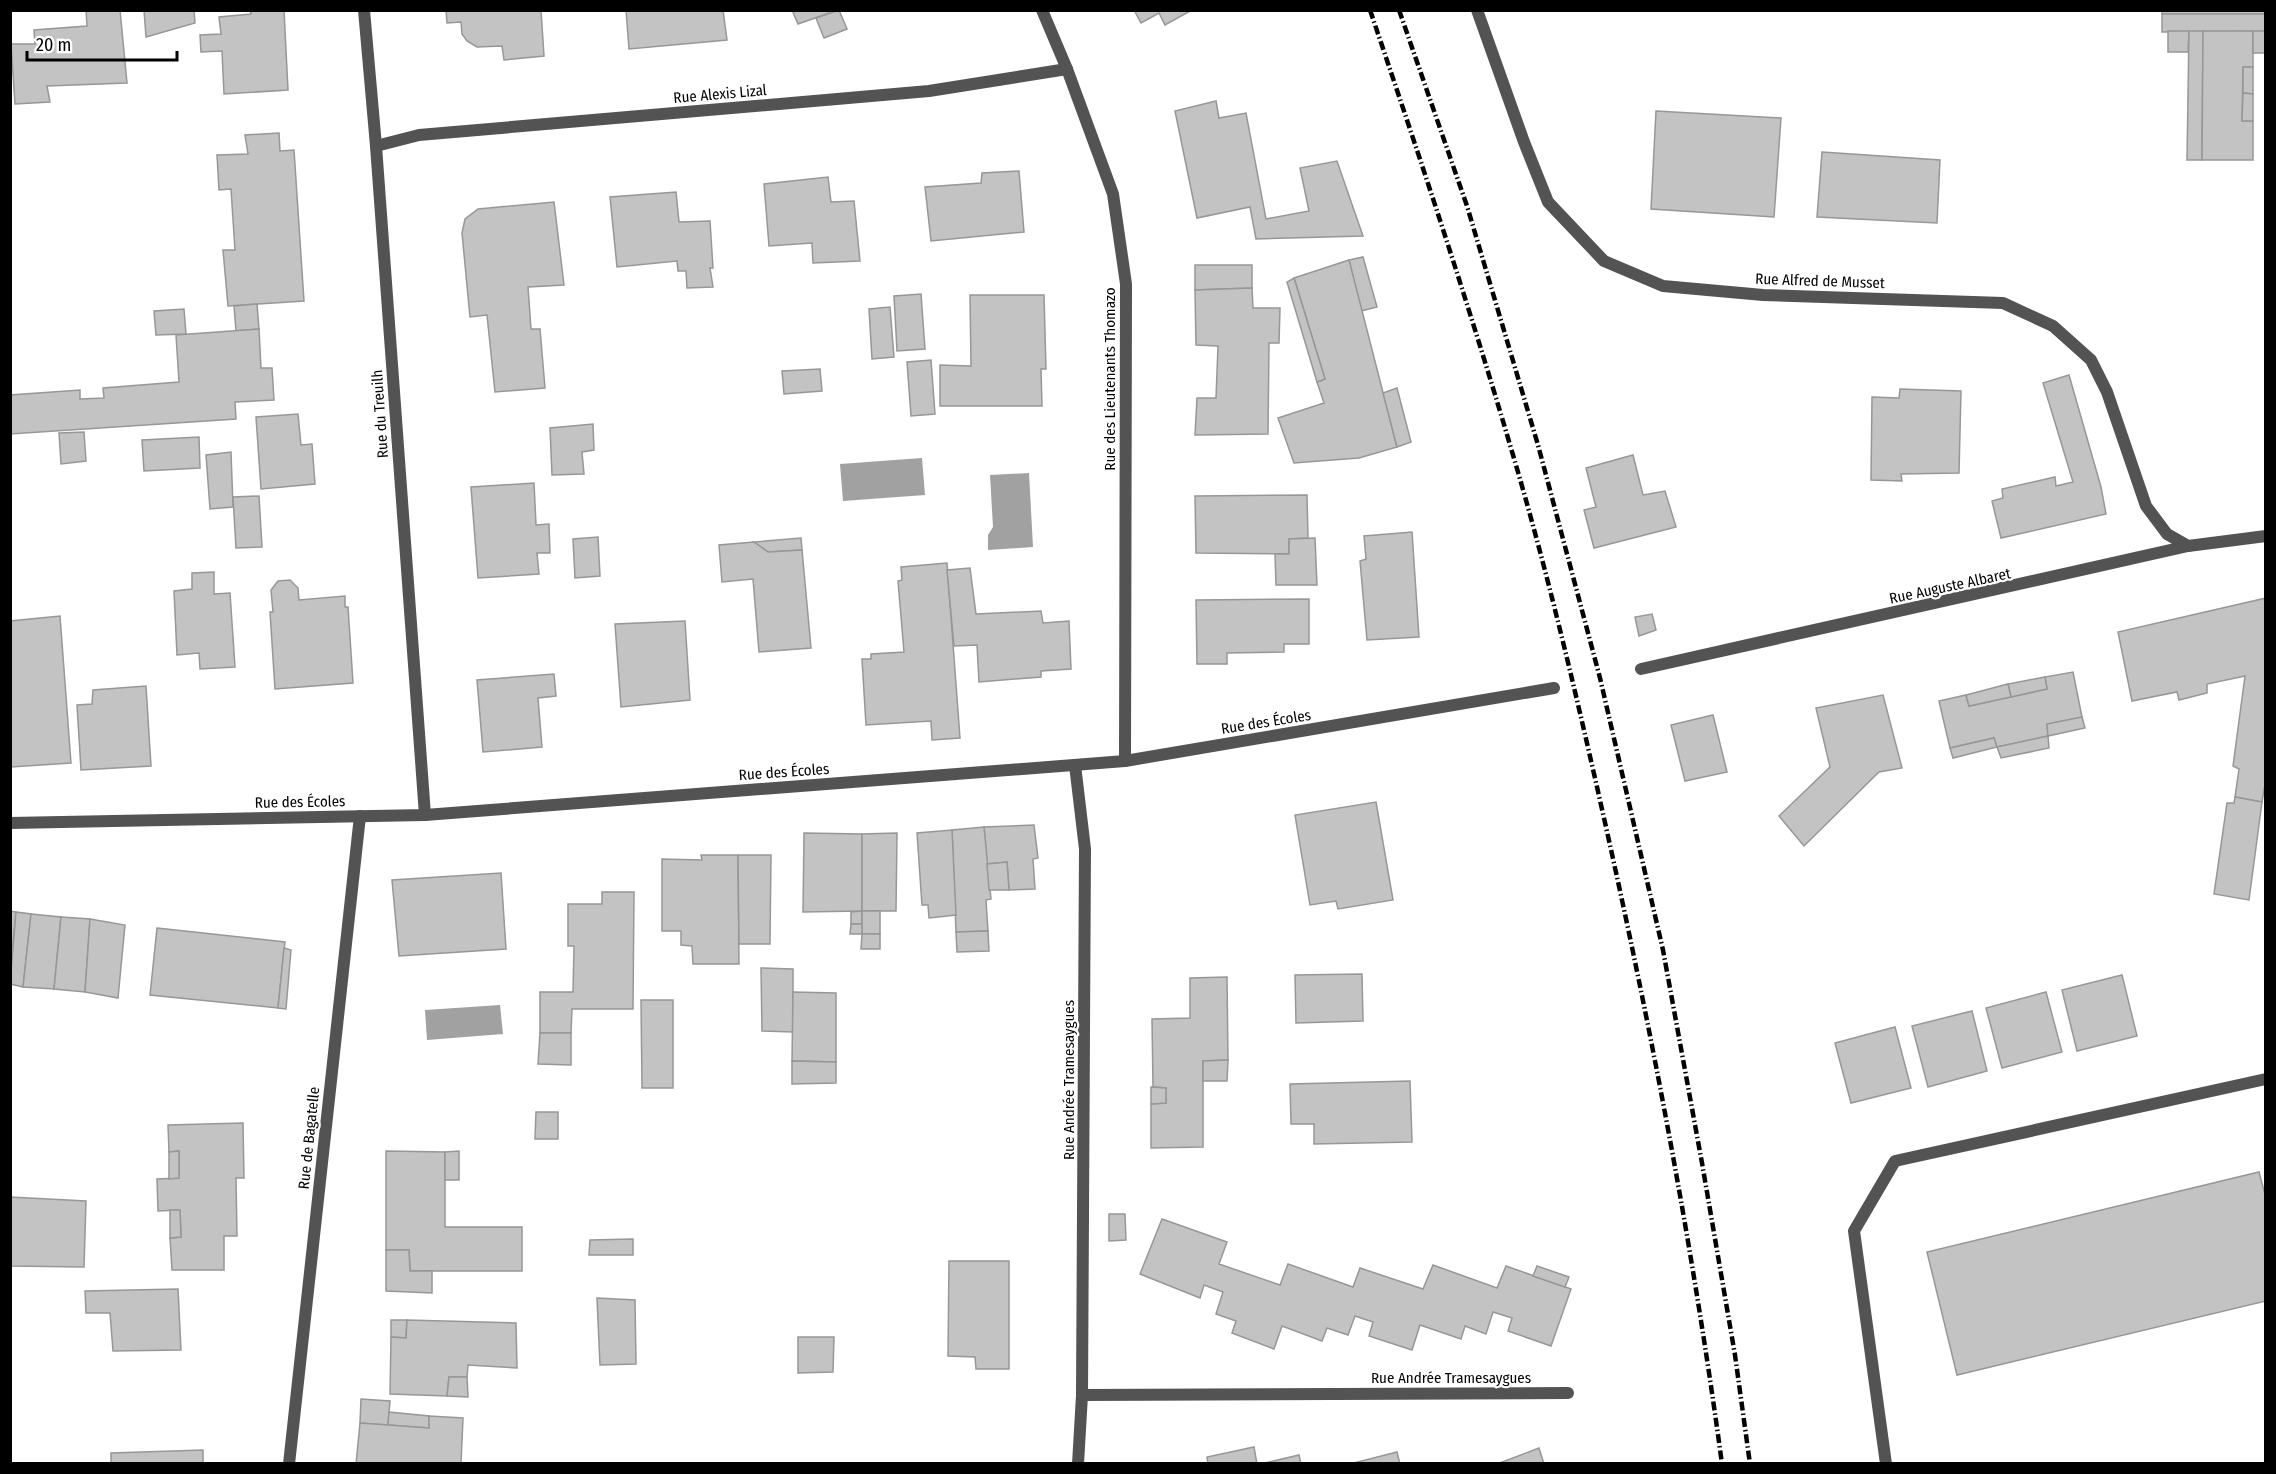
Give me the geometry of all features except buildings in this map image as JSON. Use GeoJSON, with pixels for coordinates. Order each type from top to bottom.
{"type":"FeatureCollection","features":[{"type":"Feature","properties":{"kind":"street","name":"Rue du Treuilh"},"geometry":{"type":"LineString","coordinates":[[364,10],[425,815]]}},
{"type":"Feature","properties":{"kind":"street","name":"Rue des Lieutenants Thomazo"},"geometry":{"type":"LineString","coordinates":[[1041,10],[1067,69],[1113,194],[1126,284],[1125,761]]}},
{"type":"Feature","properties":{"kind":"street","name":"Rue Alfred de Musset"},"geometry":{"type":"LineString","coordinates":[[1477,10],[1548,202],[1604,261],[1664,286],[1763,295],[2003,303],[2053,326],[2091,360],[2107,392],[2146,506],[2167,534],[2188,546]]}},
{"type":"Feature","properties":{"kind":"street","name":"Rue Alexis Lizal"},"geometry":{"type":"LineString","coordinates":[[376,146],[419,135],[929,91],[1067,69]]}},
{"type":"Feature","properties":{"kind":"street","name":"Rue Auguste Albaret"},"geometry":{"type":"LineString","coordinates":[[1641,669],[2188,546],[2265,536]]}},
{"type":"Feature","properties":{"kind":"street","name":"Rue des Écoles"},"geometry":{"type":"LineString","coordinates":[[10,824],[425,815],[1125,761],[1554,688]]}},
{"type":"Feature","properties":{"kind":"street","name":"Rue Andrée Tramesaygues"},"geometry":{"type":"LineString","coordinates":[[1075,765],[1085,849],[1082,1395],[1078,1464]]}},
{"type":"Feature","properties":{"kind":"street","name":"Rue de Bagatelle"},"geometry":{"type":"LineString","coordinates":[[289,1464],[360,816]]}},
{"type":"Feature","properties":{"kind":"street"},"geometry":{"type":"LineString","coordinates":[[1886,1464],[1854,1231],[1895,1161],[2265,1079]]}},
{"type":"Feature","properties":{"kind":"street","name":"Rue Andrée Tramesaygues"},"geometry":{"type":"LineString","coordinates":[[1082,1395],[1568,1393]]}},
{"type":"Feature","properties":{"kind":"shaded area"},"geometry":{"type":"Polygon","coordinates":[[[922,458],[925,495],[843,501],[840,464],[922,458]]]}},
{"type":"Feature","properties":{"kind":"shaded area"},"geometry":{"type":"Polygon","coordinates":[[[1029,473],[1033,547],[988,550],[988,535],[993,527],[990,475],[1029,473]]]}},
{"type":"Feature","properties":{"kind":"shaded area"},"geometry":{"type":"Polygon","coordinates":[[[500,1005],[503,1034],[427,1040],[425,1010],[500,1005]]]}},
{"type":"Feature","properties":{"kind":"railway"},"geometry":{"type":"LineString","coordinates":[[1370,10],[1444,232],[1496,399],[1539,547],[1585,733],[1656,1065],[1685,1224],[1722,1464]]}},
{"type":"Feature","properties":{"kind":"railway"},"geometry":{"type":"LineString","coordinates":[[1399,10],[1467,206],[1538,445],[1600,678],[1663,950],[1735,1355],[1750,1464]]}}]}
